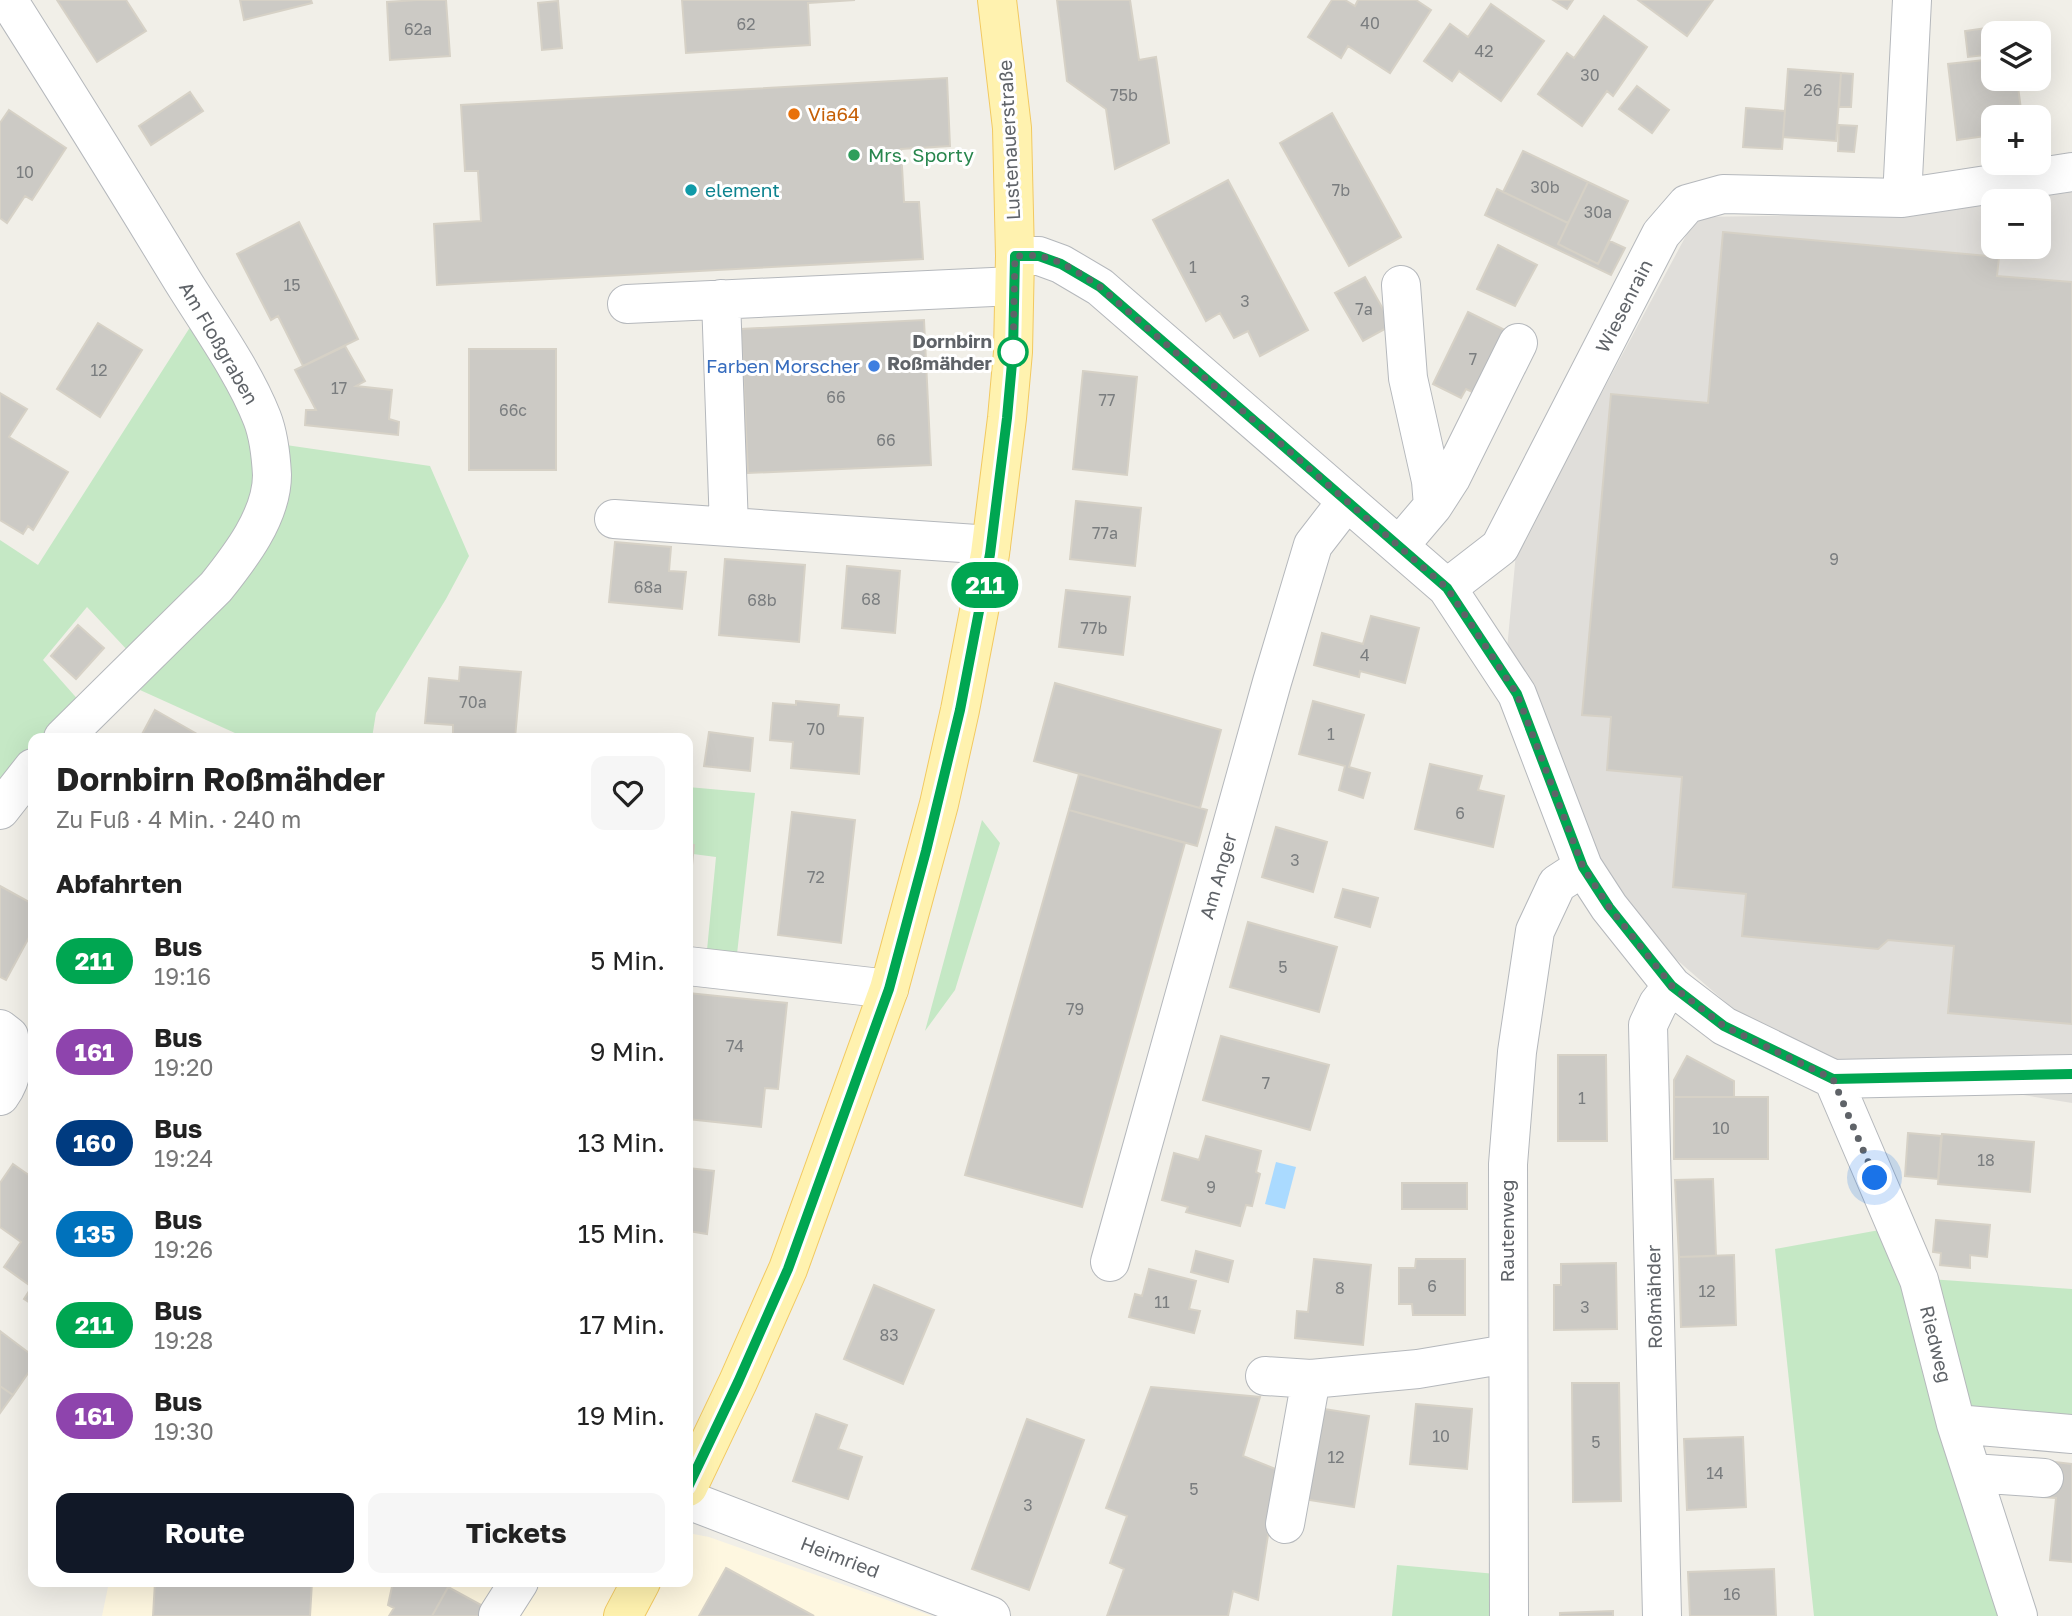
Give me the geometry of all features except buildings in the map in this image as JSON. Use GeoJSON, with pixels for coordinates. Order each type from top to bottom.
{"type":"FeatureCollection","features":[{"type":"Feature","properties":{"kind":"main road","name":"Lustenauerstraße"},"geometry":{"type":"LineString","coordinates":[[693,1476],[788,1269],[889,989],[956,733],[991,545],[1013,352],[1012,128],[997,0]]}},
{"type":"Feature","properties":{"kind":"main road"},"geometry":{"type":"LineString","coordinates":[[623,1616],[638,1587]]}},
{"type":"Feature","properties":{"kind":"street","name":"Am Floßgraben"},"geometry":{"type":"LineString","coordinates":[[8,0],[239,373],[262,418],[270,448],[272,479],[265,509],[253,535],[235,563],[216,587],[68,733]]}},
{"type":"Feature","properties":{"kind":"street"},"geometry":{"type":"LineString","coordinates":[[1902,198],[1912,0]]}},
{"type":"Feature","properties":{"kind":"street","name":"Wiesenrain"},"geometry":{"type":"LineString","coordinates":[[1447,588],[1500,547],[1661,234],[1686,204],[1723,194],[1902,198],[2072,172]]}},
{"type":"Feature","properties":{"kind":"street"},"geometry":{"type":"LineString","coordinates":[[627,304],[721,299],[1014,271],[1039,256],[1061,264],[1100,287],[1447,588],[1517,694],[1583,867],[1609,907],[1672,986],[1724,1026],[1833,1079],[2072,1074]]}},
{"type":"Feature","properties":{"kind":"street"},"geometry":{"type":"LineString","coordinates":[[1401,285],[1408,378],[1431,481],[1433,506]]}},
{"type":"Feature","properties":{"kind":"street"},"geometry":{"type":"LineString","coordinates":[[721,299],[729,527]]}},
{"type":"Feature","properties":{"kind":"street"},"geometry":{"type":"LineString","coordinates":[[1399,545],[1433,506],[1451,478],[1518,343]]}},
{"type":"Feature","properties":{"kind":"street","name":"Am Anger"},"geometry":{"type":"LineString","coordinates":[[1110,1262],[1272,682],[1313,545],[1348,500]]}},
{"type":"Feature","properties":{"kind":"street"},"geometry":{"type":"LineString","coordinates":[[614,519],[991,545]]}},
{"type":"Feature","properties":{"kind":"street"},"geometry":{"type":"LineString","coordinates":[[0,810],[28,774]]}},
{"type":"Feature","properties":{"kind":"street","name":"Rautenweg"},"geometry":{"type":"LineString","coordinates":[[1509,1616],[1507,1164],[1517,1052],[1535,931],[1557,884],[1583,867]]}},
{"type":"Feature","properties":{"kind":"street"},"geometry":{"type":"LineString","coordinates":[[693,967],[889,989]]}},
{"type":"Feature","properties":{"kind":"street","name":"Roßmähder"},"geometry":{"type":"LineString","coordinates":[[1662,1616],[1648,1025],[1658,1003],[1672,986]]}},
{"type":"Feature","properties":{"kind":"street"},"geometry":{"type":"LineString","coordinates":[[0,1029],[9,1036],[13,1062],[8,1086],[0,1096]]}},
{"type":"Feature","properties":{"kind":"street","name":"Riedweg"},"geometry":{"type":"LineString","coordinates":[[1833,1079],[1919,1280],[1956,1424],[2018,1616]]}},
{"type":"Feature","properties":{"kind":"street"},"geometry":{"type":"LineString","coordinates":[[1265,1376],[1311,1378],[1418,1369],[1507,1354]]}},
{"type":"Feature","properties":{"kind":"street"},"geometry":{"type":"LineString","coordinates":[[1285,1524],[1311,1378]]}},
{"type":"Feature","properties":{"kind":"street"},"geometry":{"type":"LineString","coordinates":[[1956,1424],[2072,1434]]}},
{"type":"Feature","properties":{"kind":"street"},"geometry":{"type":"LineString","coordinates":[[1973,1473],[2044,1478]]}},
{"type":"Feature","properties":{"kind":"street","name":"Heimried"},"geometry":{"type":"LineString","coordinates":[[693,1502],[991,1616]]}},
{"type":"Feature","properties":{"kind":"street"},"geometry":{"type":"LineString","coordinates":[[498,1615],[516,1587]]}},
{"type":"Feature","properties":{"kind":"shaded area"},"geometry":{"type":"Polygon","coordinates":[[[2072,190],[2072,1103],[1838,1065],[1754,1027],[1653,939],[1595,850],[1507,649],[1516,553],[1696,217],[1901,214],[1981,203],[1981,259],[2051,259],[2051,193],[2072,190]]]}},
{"type":"Feature","properties":{"kind":"shaded area"},"geometry":{"type":"Polygon","coordinates":[[[693,1534],[709,1537],[932,1616],[102,1616],[108,1587],[693,1587],[693,1534]]]}},
{"type":"Feature","properties":{"kind":"green space"},"geometry":{"type":"Polygon","coordinates":[[[194,321],[243,404],[256,461],[253,507],[234,553],[129,652],[87,607],[43,660],[81,703],[54,733],[28,733],[28,761],[0,792],[0,540],[38,565],[194,321]]]}},
{"type":"Feature","properties":{"kind":"green space"},"geometry":{"type":"Polygon","coordinates":[[[286,445],[430,466],[469,556],[446,599],[376,713],[373,733],[235,733],[140,690],[240,587],[286,445]]]}},
{"type":"Feature","properties":{"kind":"green space"},"geometry":{"type":"Polygon","coordinates":[[[693,787],[755,793],[737,954],[707,950],[716,857],[693,854],[693,787]]]}},
{"type":"Feature","properties":{"kind":"green space"},"geometry":{"type":"Polygon","coordinates":[[[982,820],[1000,843],[955,990],[925,1031],[982,820]]]}},
{"type":"Feature","properties":{"kind":"green space"},"geometry":{"type":"Polygon","coordinates":[[[1885,1229],[1900,1277],[2072,1289],[2072,1427],[1946,1419],[2008,1616],[1814,1616],[1775,1249],[1885,1229]]]}},
{"type":"Feature","properties":{"kind":"green space"},"geometry":{"type":"Polygon","coordinates":[[[1397,1565],[1496,1574],[1497,1616],[1392,1616],[1397,1565]]]}},
{"type":"Feature","properties":{"kind":"water"},"geometry":{"type":"Polygon","coordinates":[[[1276,1162],[1296,1167],[1285,1209],[1265,1204],[1276,1162]]]}},
{"type":"Feature","properties":{"kind":"bus line","name":"211"},"geometry":{"type":"LineString","coordinates":[[693,1476],[788,1269],[889,989],[939,804],[990,554],[1013,352],[1015,256],[1039,256],[1061,264],[1100,287],[1447,588],[1517,694],[1583,867],[1609,907],[1672,986],[1724,1026],[1833,1079],[2072,1074]]}},
{"type":"Feature","properties":{"kind":"place","name":"Via64"},"geometry":{"type":"Point","coordinates":[794,114]}},
{"type":"Feature","properties":{"kind":"place","name":"Mrs. Sporty"},"geometry":{"type":"Point","coordinates":[854,155]}},
{"type":"Feature","properties":{"kind":"place","name":"element"},"geometry":{"type":"Point","coordinates":[691,190]}},
{"type":"Feature","properties":{"kind":"place","name":"Dornbirn Roßmähder"},"geometry":{"type":"Point","coordinates":[1013,352]}},
{"type":"Feature","properties":{"kind":"place","name":"Farben Morscher"},"geometry":{"type":"Point","coordinates":[874,366]}},
{"type":"Feature","properties":{"kind":"route"},"geometry":{"type":"LineString","coordinates":[[1013,352],[1015,256],[1039,256],[1080,274],[1100,287],[1447,588],[1517,694],[1583,867],[1609,907],[1672,986],[1724,1026],[1833,1079],[1875,1178]]}}]}
